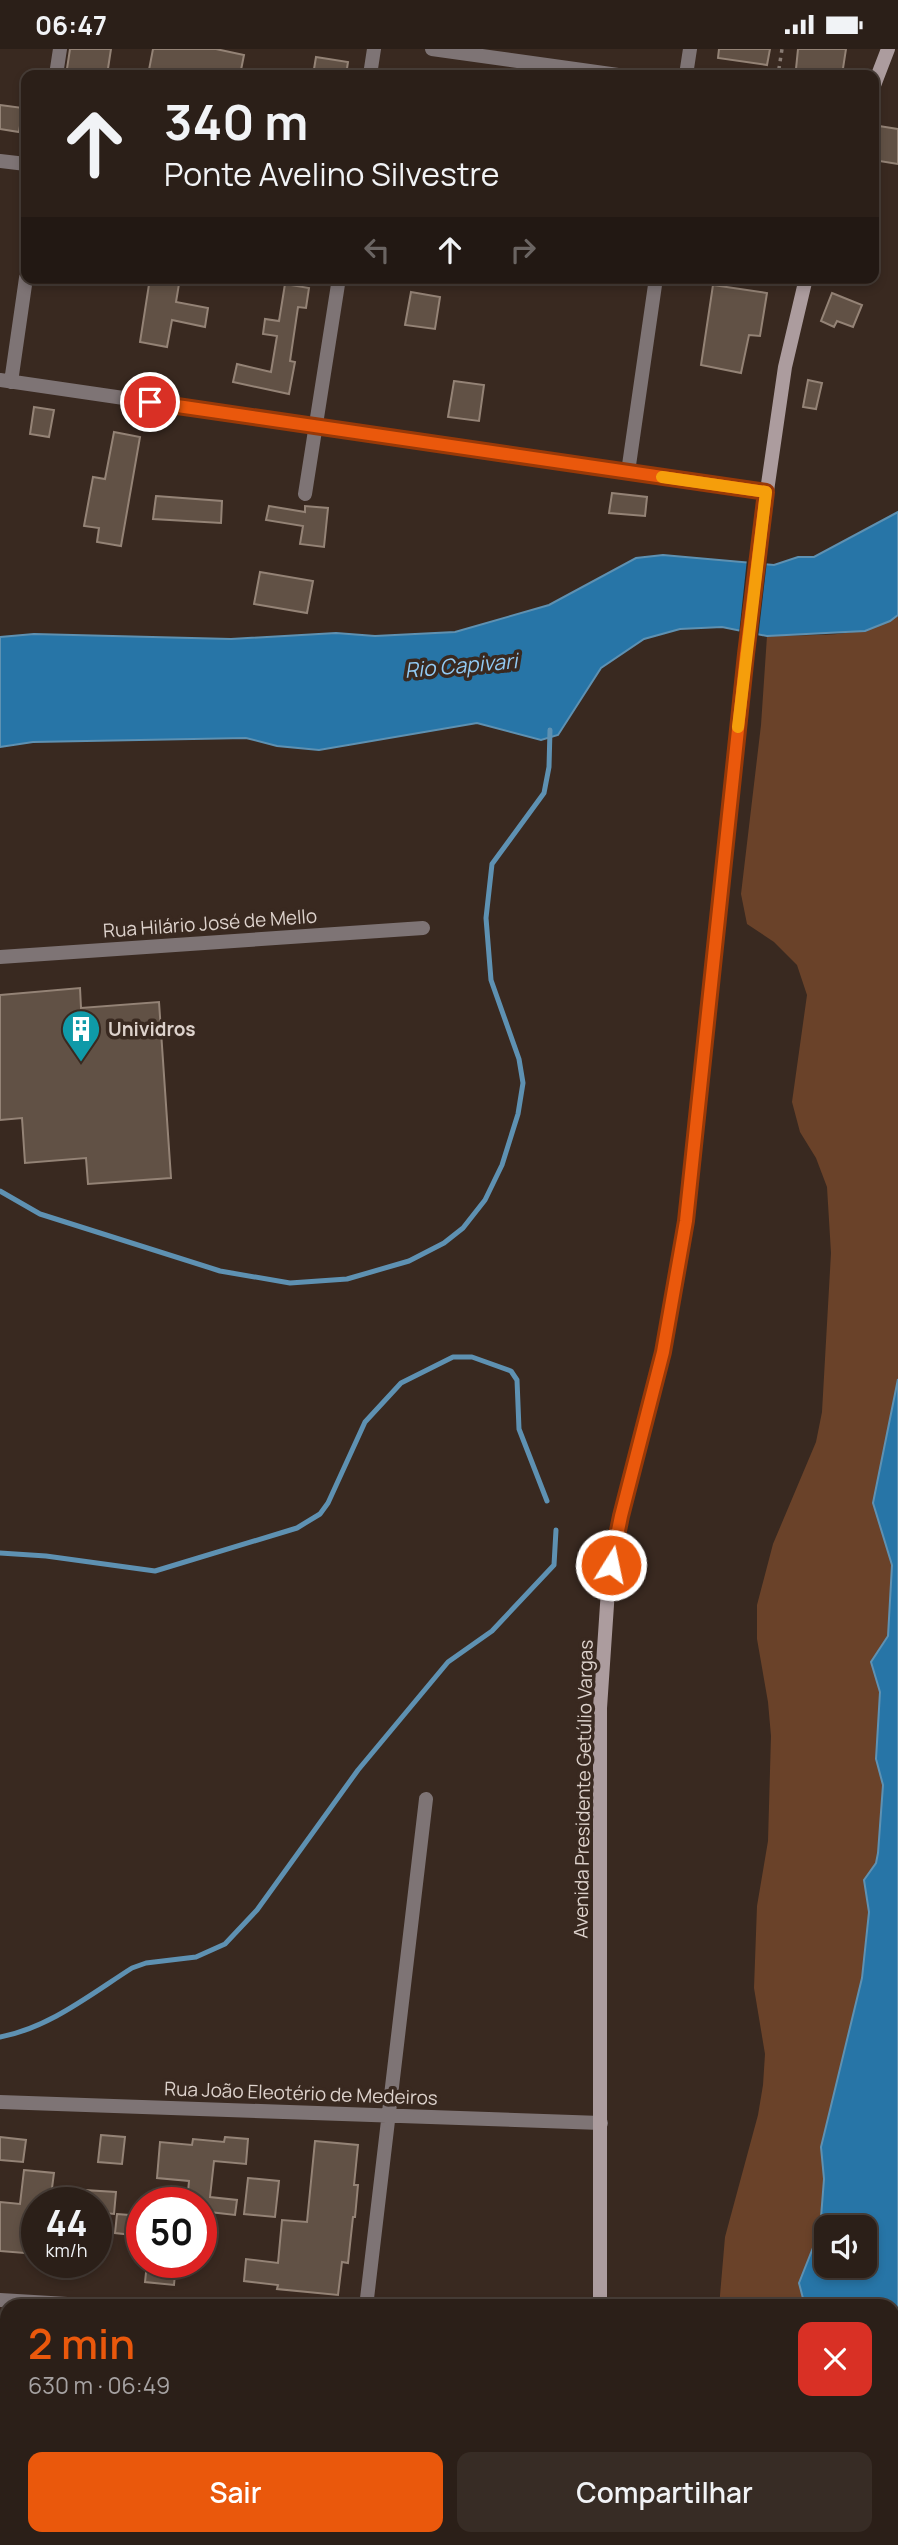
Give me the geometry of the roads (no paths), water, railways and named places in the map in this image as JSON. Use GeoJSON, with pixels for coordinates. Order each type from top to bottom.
{"type":"FeatureCollection","features":[{"type":"Feature","properties":{"kind":"main road"},"geometry":{"type":"LineString","coordinates":[[879,72],[888,49]]}},
{"type":"Feature","properties":{"kind":"main road","name":"Avenida Presidente Getúlio Vargas"},"geometry":{"type":"LineString","coordinates":[[600,2299],[600,1708],[608,1590],[615,1539],[663,1352],[686,1221],[758,553],[785,367],[805,284]]}},
{"type":"Feature","properties":{"kind":"street"},"geometry":{"type":"LineString","coordinates":[[57,70],[60,49]]}},
{"type":"Feature","properties":{"kind":"street"},"geometry":{"type":"LineString","coordinates":[[371,70],[374,49]]}},
{"type":"Feature","properties":{"kind":"street"},"geometry":{"type":"LineString","coordinates":[[432,49],[582,70]]}},
{"type":"Feature","properties":{"kind":"street"},"geometry":{"type":"LineString","coordinates":[[687,70],[690,49]]}},
{"type":"Feature","properties":{"kind":"street"},"geometry":{"type":"LineString","coordinates":[[0,161],[21,163]]}},
{"type":"Feature","properties":{"kind":"street"},"geometry":{"type":"LineString","coordinates":[[25,284],[6,381],[766,492]]}},
{"type":"Feature","properties":{"kind":"street"},"geometry":{"type":"LineString","coordinates":[[305,494],[338,284]]}},
{"type":"Feature","properties":{"kind":"street"},"geometry":{"type":"LineString","coordinates":[[628,472],[655,284]]}},
{"type":"Feature","properties":{"kind":"street","name":"Rua Hilário José de Mello"},"geometry":{"type":"LineString","coordinates":[[0,957],[423,928]]}},
{"type":"Feature","properties":{"kind":"street"},"geometry":{"type":"LineString","coordinates":[[367,2299],[426,1799]]}},
{"type":"Feature","properties":{"kind":"street","name":"Rua João Eleotério de Medeiros"},"geometry":{"type":"LineString","coordinates":[[0,2102],[601,2123]]}},
{"type":"Feature","properties":{"kind":"water","name":"Rio Capivari"},"geometry":{"type":"Polygon","coordinates":[[[898,512],[898,615],[890,621],[865,631],[767,636],[722,627],[680,629],[644,639],[601,668],[558,735],[541,740],[477,723],[319,750],[277,746],[246,738],[33,742],[0,747],[0,637],[34,634],[231,639],[336,633],[375,636],[455,632],[549,605],[636,558],[663,555],[774,565],[798,557],[814,557],[898,512]]]}},
{"type":"Feature","properties":{"kind":"water"},"geometry":{"type":"Polygon","coordinates":[[[898,1379],[898,2299],[803,2299],[799,2283],[814,2245],[814,2278],[877,2278],[877,2215],[821,2215],[824,2179],[821,2147],[862,1978],[869,1912],[864,1880],[876,1863],[878,1853],[883,1785],[876,1759],[880,1692],[871,1662],[888,1636],[892,1565],[873,1503],[898,1379]]]}},
{"type":"Feature","properties":{"kind":"waterway"},"geometry":{"type":"LineString","coordinates":[[0,1191],[40,1214],[220,1271],[290,1283],[347,1279],[409,1261],[444,1243],[463,1228],[485,1200],[502,1165],[518,1114],[523,1083],[519,1059],[491,980],[486,918],[492,864],[544,793],[549,767],[550,730]]}},
{"type":"Feature","properties":{"kind":"waterway"},"geometry":{"type":"LineString","coordinates":[[0,1553],[46,1556],[155,1571],[297,1528],[320,1514],[328,1503],[365,1422],[401,1383],[453,1357],[472,1357],[511,1371],[517,1380],[519,1429],[547,1501]]}},
{"type":"Feature","properties":{"kind":"waterway"},"geometry":{"type":"LineString","coordinates":[[0,2037],[18,2033],[52,2018],[132,1968],[146,1963],[196,1957],[225,1944],[257,1910],[358,1770],[448,1662],[492,1631],[554,1565],[556,1530]]}},
{"type":"Feature","properties":{"kind":"place","name":"Unividros"},"geometry":{"type":"Point","coordinates":[81,1063]}}]}
